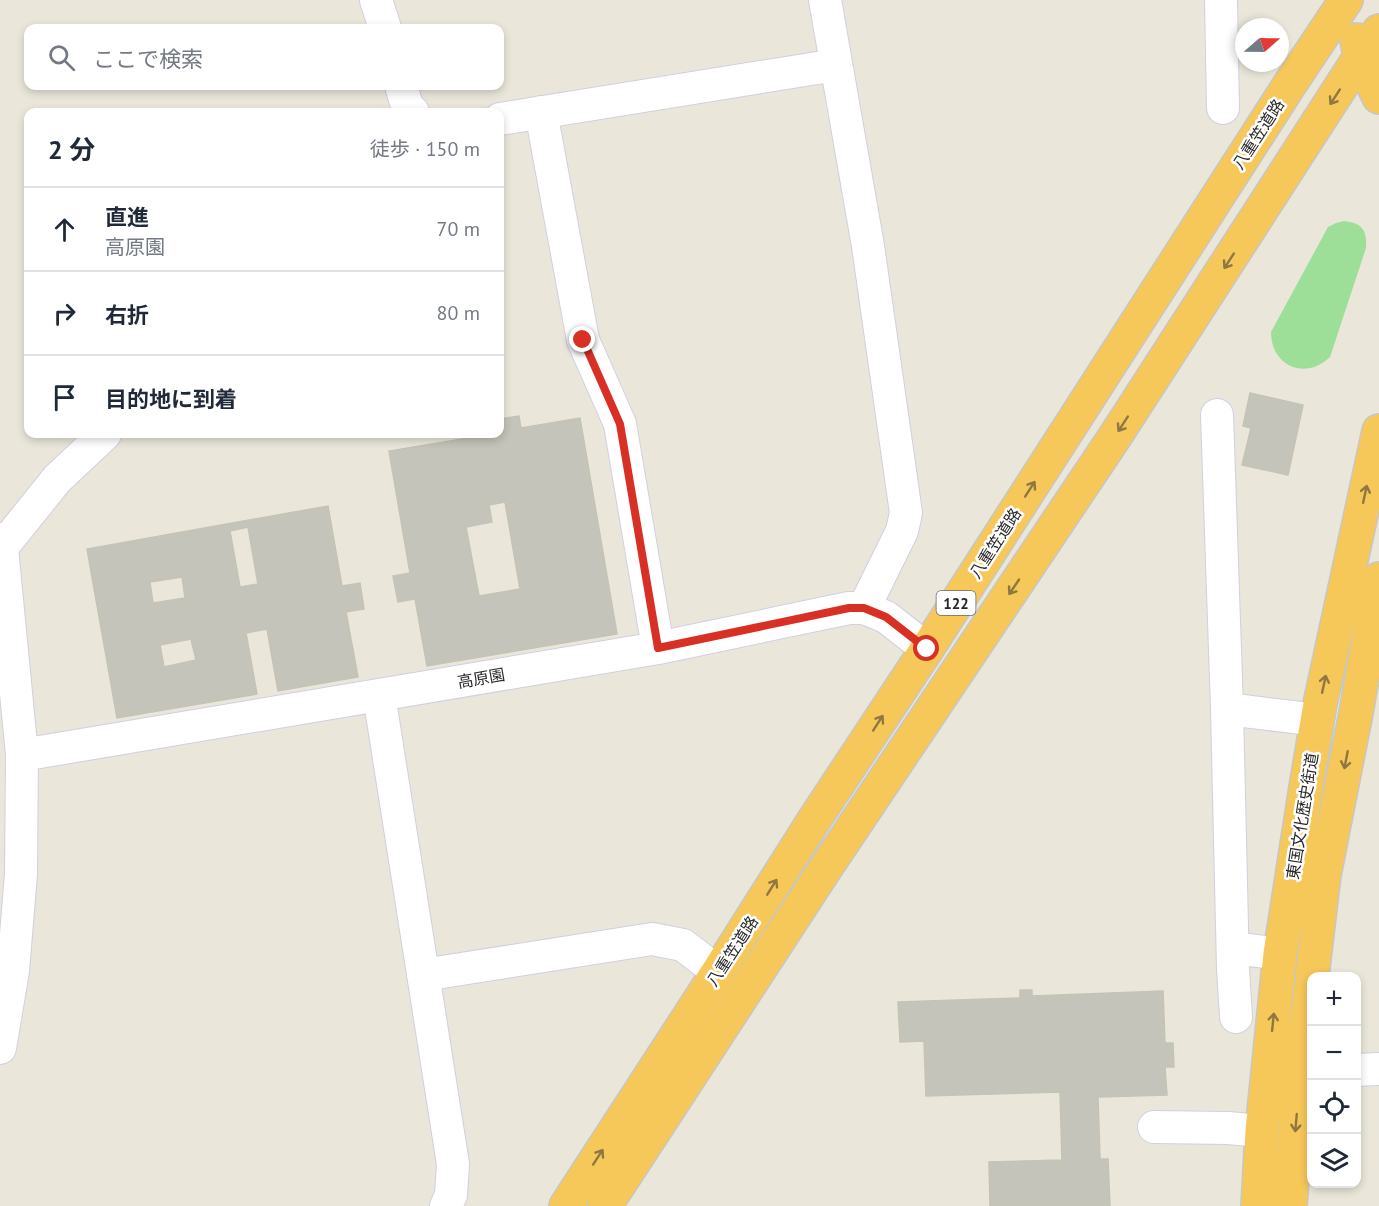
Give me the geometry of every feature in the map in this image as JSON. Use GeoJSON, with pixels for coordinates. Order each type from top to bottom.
{"type":"FeatureCollection","features":[{"type":"Feature","properties":{"kind":"highway","name":"122"},"geometry":{"type":"LineString","coordinates":[[1349,0],[1379,30]]}},
{"type":"Feature","properties":{"kind":"highway"},"geometry":{"type":"LineString","coordinates":[[1349,0],[1360,57],[1379,97]]}},
{"type":"Feature","properties":{"kind":"highway","name":"八重笠道路"},"geometry":{"type":"LineString","coordinates":[[566,1206],[1284,94],[1349,0]]}},
{"type":"Feature","properties":{"kind":"highway","name":"八重笠道路"},"geometry":{"type":"LineString","coordinates":[[605,1206],[825,869],[1116,435],[1379,30]]}},
{"type":"Feature","properties":{"kind":"highway","name":"東国文化歴史街道"},"geometry":{"type":"LineString","coordinates":[[1258,1206],[1262,1131],[1280,954],[1317,720],[1379,431]]}},
{"type":"Feature","properties":{"kind":"highway","name":"東国文化歴史街道"},"geometry":{"type":"LineString","coordinates":[[1313,972],[1324,875],[1356,713],[1379,579]]}},
{"type":"Feature","properties":{"kind":"highway","name":"東国文化歴史街道"},"geometry":{"type":"LineString","coordinates":[[1290,1206],[1306,1072],[1309,1026]]}},
{"type":"Feature","properties":{"kind":"street"},"geometry":{"type":"LineString","coordinates":[[376,0],[384,24]]}},
{"type":"Feature","properties":{"kind":"street"},"geometry":{"type":"LineString","coordinates":[[825,0],[868,246],[906,513],[902,531],[864,608],[886,617],[927,649]]}},
{"type":"Feature","properties":{"kind":"street"},"geometry":{"type":"LineString","coordinates":[[1221,0],[1223,108]]}},
{"type":"Feature","properties":{"kind":"street"},"geometry":{"type":"LineString","coordinates":[[504,118],[836,65]]}},
{"type":"Feature","properties":{"kind":"street"},"geometry":{"type":"LineString","coordinates":[[402,90],[409,108]]}},
{"type":"Feature","properties":{"kind":"street"},"geometry":{"type":"LineString","coordinates":[[541,112],[583,340],[620,424],[658,648]]}},
{"type":"Feature","properties":{"kind":"street"},"geometry":{"type":"LineString","coordinates":[[1216,415],[1236,1017]]}},
{"type":"Feature","properties":{"kind":"street"},"geometry":{"type":"LineString","coordinates":[[0,1048],[13,971],[21,874],[22,755],[1,546],[57,479],[101,438]]}},
{"type":"Feature","properties":{"kind":"street","name":"高原園"},"geometry":{"type":"LineString","coordinates":[[22,755],[658,648],[849,608],[864,608]]}},
{"type":"Feature","properties":{"kind":"street"},"geometry":{"type":"LineString","coordinates":[[379,695],[453,1164],[451,1195],[446,1206]]}},
{"type":"Feature","properties":{"kind":"street"},"geometry":{"type":"LineString","coordinates":[[1227,710],[1317,720]]}},
{"type":"Feature","properties":{"kind":"street"},"geometry":{"type":"LineString","coordinates":[[423,975],[652,939],[683,945],[718,972]]}},
{"type":"Feature","properties":{"kind":"street"},"geometry":{"type":"LineString","coordinates":[[1233,948],[1280,954]]}},
{"type":"Feature","properties":{"kind":"street"},"geometry":{"type":"LineString","coordinates":[[1361,1070],[1379,1069]]}},
{"type":"Feature","properties":{"kind":"street"},"geometry":{"type":"LineString","coordinates":[[1268,1072],[1306,1072]]}},
{"type":"Feature","properties":{"kind":"street"},"geometry":{"type":"LineString","coordinates":[[1154,1127],[1262,1131]]}},
{"type":"Feature","properties":{"kind":"green space"},"geometry":{"type":"Polygon","coordinates":[[[1344,221],[1362,228],[1366,236],[1366,248],[1330,357],[1310,368],[1300,369],[1283,361],[1277,354],[1271,332],[1328,227],[1344,221]]]}},
{"type":"Feature","properties":{"kind":"building"},"geometry":{"type":"Polygon","coordinates":[[[1250,393],[1303,405],[1288,475],[1242,465],[1251,428],[1243,426],[1250,393]]]}},
{"type":"Feature","properties":{"kind":"building"},"geometry":{"type":"Polygon","coordinates":[[[519,416],[521,428],[580,418],[617,634],[427,666],[415,599],[398,602],[393,576],[410,573],[389,451],[468,438],[504,438],[504,418],[519,416]],[[505,502],[489,505],[492,522],[466,527],[479,596],[520,589],[505,502]]]}},
{"type":"Feature","properties":{"kind":"building"},"geometry":{"type":"Polygon","coordinates":[[[328,506],[342,586],[360,583],[364,609],[346,612],[358,677],[278,691],[267,629],[246,633],[257,694],[117,718],[87,549],[328,506]],[[248,527],[230,531],[240,587],[258,584],[248,527]],[[182,577],[150,582],[153,603],[185,598],[182,577]],[[191,639],[160,645],[164,667],[196,660],[191,639]]]}},
{"type":"Feature","properties":{"kind":"building"},"geometry":{"type":"Polygon","coordinates":[[[1020,990],[1032,990],[1032,996],[1163,991],[1165,1043],[1173,1043],[1174,1067],[1165,1067],[1167,1095],[1098,1097],[1100,1159],[1108,1159],[1110,1206],[990,1206],[989,1162],[1062,1160],[1060,1092],[926,1096],[924,1041],[900,1042],[898,1002],[1020,998],[1020,990]]]}},
{"type":"Feature","properties":{"kind":"route"},"geometry":{"type":"LineString","coordinates":[[583,340],[620,424],[658,648],[849,608],[864,608],[886,617],[927,649]]}}]}
